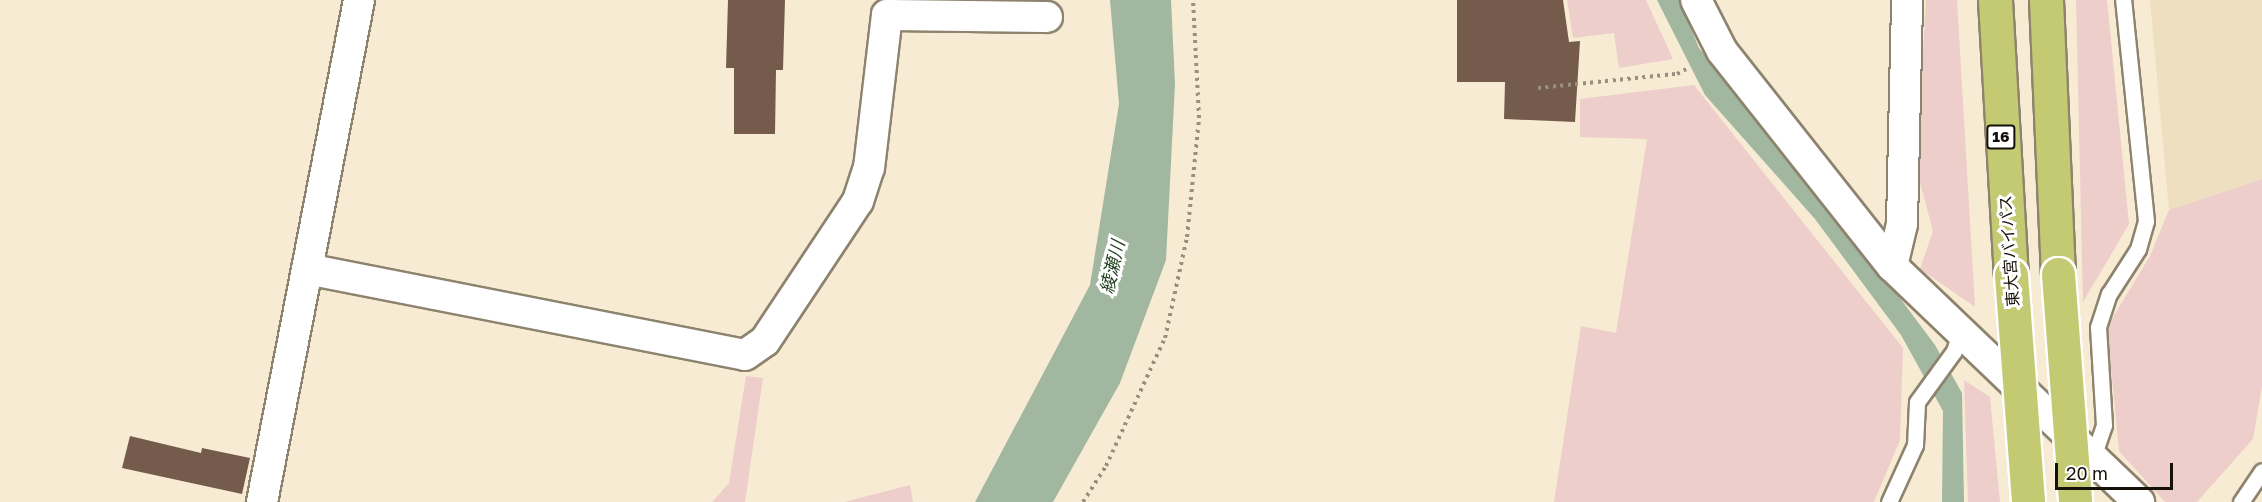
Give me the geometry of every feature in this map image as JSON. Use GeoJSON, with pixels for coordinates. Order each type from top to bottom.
{"type":"FeatureCollection","features":[{"type":"Feature","properties":{"kind":"highway","name":"東大宮バイパス"},"geometry":{"type":"LineString","coordinates":[[1995,0],[2011,275],[2028,502]]}},
{"type":"Feature","properties":{"kind":"highway"},"geometry":{"type":"LineString","coordinates":[[2046,0],[2058,274],[2075,502]]}},
{"type":"Feature","properties":{"kind":"street"},"geometry":{"type":"LineString","coordinates":[[262,502],[359,0]]}},
{"type":"Feature","properties":{"kind":"street"},"geometry":{"type":"LineString","coordinates":[[1696,0],[1722,51],[1892,266],[1957,341],[2093,456],[2139,502]]}},
{"type":"Feature","properties":{"kind":"street"},"geometry":{"type":"LineString","coordinates":[[1892,266],[1902,224],[1907,0]]}},
{"type":"Feature","properties":{"kind":"street"},"geometry":{"type":"LineString","coordinates":[[307,268],[745,355],[765,341],[858,201],[869,168],[887,15],[1047,17]]}},
{"type":"Feature","properties":{"kind":"lane"},"geometry":{"type":"LineString","coordinates":[[2093,456],[2104,425],[2098,327],[2109,294],[2138,249],[2146,221],[2123,0]]}},
{"type":"Feature","properties":{"kind":"lane"},"geometry":{"type":"LineString","coordinates":[[1889,502],[1915,445],[1917,402],[1957,341]]}},
{"type":"Feature","properties":{"kind":"lane"},"geometry":{"type":"LineString","coordinates":[[2241,502],[2262,471]]}},
{"type":"Feature","properties":{"kind":"path"},"geometry":{"type":"LineString","coordinates":[[1083,502],[1106,466],[1168,327],[1187,237],[1199,118],[1193,0]]}},
{"type":"Feature","properties":{"kind":"path"},"geometry":{"type":"LineString","coordinates":[[1538,88],[1677,74]]}},
{"type":"Feature","properties":{"kind":"shaded area"},"geometry":{"type":"Polygon","coordinates":[[[1567,0],[1646,0],[1673,59],[1619,68],[1614,33],[1573,38],[1567,0]]]}},
{"type":"Feature","properties":{"kind":"shaded area"},"geometry":{"type":"Polygon","coordinates":[[[1926,0],[1957,0],[1975,307],[1920,269],[1933,231],[1916,168],[1926,0]]]}},
{"type":"Feature","properties":{"kind":"shaded area"},"geometry":{"type":"Polygon","coordinates":[[[2076,0],[2107,0],[2129,224],[2083,302],[2076,0]]]}},
{"type":"Feature","properties":{"kind":"shaded area"},"geometry":{"type":"Polygon","coordinates":[[[2150,0],[2262,0],[2262,179],[2169,210],[2150,0]]]}},
{"type":"Feature","properties":{"kind":"shaded area"},"geometry":{"type":"Polygon","coordinates":[[[1694,85],[1903,348],[1900,440],[1874,502],[1554,502],[1581,326],[1616,333],[1647,139],[1580,137],[1580,99],[1694,85]]]}},
{"type":"Feature","properties":{"kind":"shaded area"},"geometry":{"type":"Polygon","coordinates":[[[2262,179],[2262,386],[2253,439],[2197,502],[2165,502],[2119,451],[2107,327],[2150,256],[2169,210],[2262,179]]]}},
{"type":"Feature","properties":{"kind":"shaded area"},"geometry":{"type":"Polygon","coordinates":[[[746,376],[763,378],[745,502],[712,502],[729,483],[746,376]]]}},
{"type":"Feature","properties":{"kind":"shaded area"},"geometry":{"type":"Polygon","coordinates":[[[1964,380],[1990,397],[2000,502],[1968,502],[1964,380]]]}},
{"type":"Feature","properties":{"kind":"shaded area"},"geometry":{"type":"Polygon","coordinates":[[[910,485],[913,502],[844,502],[910,485]]]}},
{"type":"Feature","properties":{"kind":"water","name":"綾瀬川"},"geometry":{"type":"Polygon","coordinates":[[[1110,0],[1171,0],[1175,84],[1166,260],[1120,383],[1053,502],[975,502],[1090,285],[1119,104],[1110,0]]]}},
{"type":"Feature","properties":{"kind":"water"},"geometry":{"type":"Polygon","coordinates":[[[1657,0],[1679,0],[1699,48],[1846,226],[1935,345],[1962,393],[1964,502],[1942,502],[1943,411],[1901,335],[1815,219],[1705,95],[1657,0]]]}},
{"type":"Feature","properties":{"kind":"building"},"geometry":{"type":"Polygon","coordinates":[[[728,0],[785,0],[783,70],[776,70],[775,134],[734,134],[734,68],[726,68],[728,0]]]}},
{"type":"Feature","properties":{"kind":"building"},"geometry":{"type":"Polygon","coordinates":[[[1457,0],[1563,0],[1569,42],[1580,41],[1575,122],[1504,119],[1505,82],[1457,82],[1457,0]]]}},
{"type":"Feature","properties":{"kind":"building"},"geometry":{"type":"Polygon","coordinates":[[[130,436],[201,453],[202,448],[250,458],[242,494],[122,468],[130,436]]]}}]}
